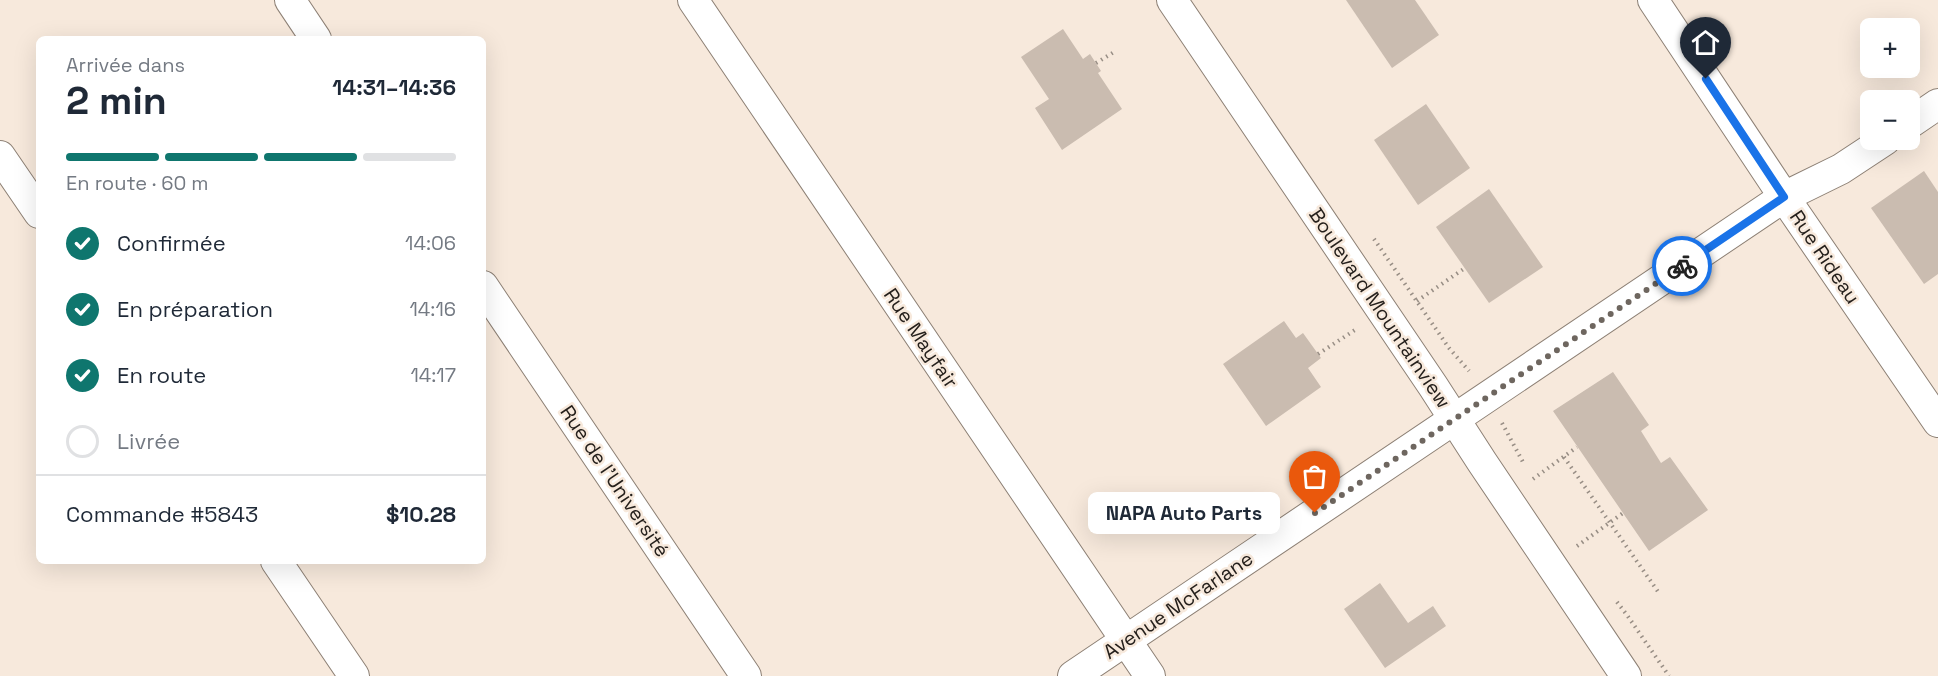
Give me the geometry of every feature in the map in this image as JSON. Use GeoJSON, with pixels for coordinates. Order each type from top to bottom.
{"type":"FeatureCollection","features":[{"type":"Feature","properties":{"kind":"street"},"geometry":{"type":"LineString","coordinates":[[290,0],[314,36]]}},
{"type":"Feature","properties":{"kind":"street","name":"Rue Mayfair"},"geometry":{"type":"LineString","coordinates":[[693,0],[1150,676]]}},
{"type":"Feature","properties":{"kind":"street","name":"Boulevard Mountainview"},"geometry":{"type":"LineString","coordinates":[[1172,0],[1626,676]]}},
{"type":"Feature","properties":{"kind":"street","name":"Rue Rideau"},"geometry":{"type":"LineString","coordinates":[[1653,0],[1938,422]]}},
{"type":"Feature","properties":{"kind":"street"},"geometry":{"type":"LineString","coordinates":[[1920,116],[1938,104]]}},
{"type":"Feature","properties":{"kind":"street","name":"Avenue McFarlane"},"geometry":{"type":"LineString","coordinates":[[1073,676],[1784,197],[1841,169],[1870,150]]}},
{"type":"Feature","properties":{"kind":"street"},"geometry":{"type":"LineString","coordinates":[[0,156],[36,209]]}},
{"type":"Feature","properties":{"kind":"street","name":"Rue de l'Université"},"geometry":{"type":"LineString","coordinates":[[486,290],[746,676]]}},
{"type":"Feature","properties":{"kind":"street"},"geometry":{"type":"LineString","coordinates":[[278,564],[354,676]]}},
{"type":"Feature","properties":{"kind":"path"},"geometry":{"type":"LineString","coordinates":[[1096,63],[1114,52]]}},
{"type":"Feature","properties":{"kind":"path"},"geometry":{"type":"LineString","coordinates":[[1417,301],[1465,268]]}},
{"type":"Feature","properties":{"kind":"path"},"geometry":{"type":"LineString","coordinates":[[1318,354],[1363,325]]}},
{"type":"Feature","properties":{"kind":"path"},"geometry":{"type":"LineString","coordinates":[[1533,479],[1577,447]]}},
{"type":"Feature","properties":{"kind":"path"},"geometry":{"type":"LineString","coordinates":[[1564,457],[1659,593]]}},
{"type":"Feature","properties":{"kind":"path"},"geometry":{"type":"LineString","coordinates":[[1577,546],[1623,513]]}},
{"type":"Feature","properties":{"kind":"building"},"geometry":{"type":"Polygon","coordinates":[[[1346,0],[1415,0],[1439,35],[1392,68],[1346,0]]]}},
{"type":"Feature","properties":{"kind":"building"},"geometry":{"type":"Polygon","coordinates":[[[1063,29],[1083,59],[1090,54],[1101,71],[1098,73],[1122,109],[1062,150],[1035,108],[1049,99],[1021,57],[1063,29]]]}},
{"type":"Feature","properties":{"kind":"building"},"geometry":{"type":"Polygon","coordinates":[[[1426,104],[1470,168],[1418,205],[1374,140],[1426,104]]]}},
{"type":"Feature","properties":{"kind":"building"},"geometry":{"type":"Polygon","coordinates":[[[1924,171],[1938,192],[1938,274],[1924,284],[1871,208],[1924,171]]]}},
{"type":"Feature","properties":{"kind":"building"},"geometry":{"type":"Polygon","coordinates":[[[1489,189],[1543,267],[1489,303],[1436,227],[1489,189]]]}},
{"type":"Feature","properties":{"kind":"building"},"geometry":{"type":"Polygon","coordinates":[[[1284,321],[1296,338],[1303,333],[1321,358],[1308,368],[1321,387],[1266,426],[1223,364],[1284,321]]]}},
{"type":"Feature","properties":{"kind":"building"},"geometry":{"type":"Polygon","coordinates":[[[1613,372],[1649,425],[1641,431],[1661,463],[1670,457],[1708,510],[1649,551],[1553,411],[1613,372]]]}},
{"type":"Feature","properties":{"kind":"building"},"geometry":{"type":"Polygon","coordinates":[[[1380,583],[1408,623],[1433,606],[1446,626],[1385,668],[1344,609],[1380,583]]]}},
{"type":"Feature","properties":{"kind":"way so far"},"geometry":{"type":"LineString","coordinates":[[1315,513],[1682,266]]}},
{"type":"Feature","properties":{"kind":"place","name":"NAPA Auto Parts"},"geometry":{"type":"Point","coordinates":[1315,513]}},
{"type":"Feature","properties":{"kind":"route"},"geometry":{"type":"LineString","coordinates":[[1682,266],[1784,197],[1706,79]]}}]}
